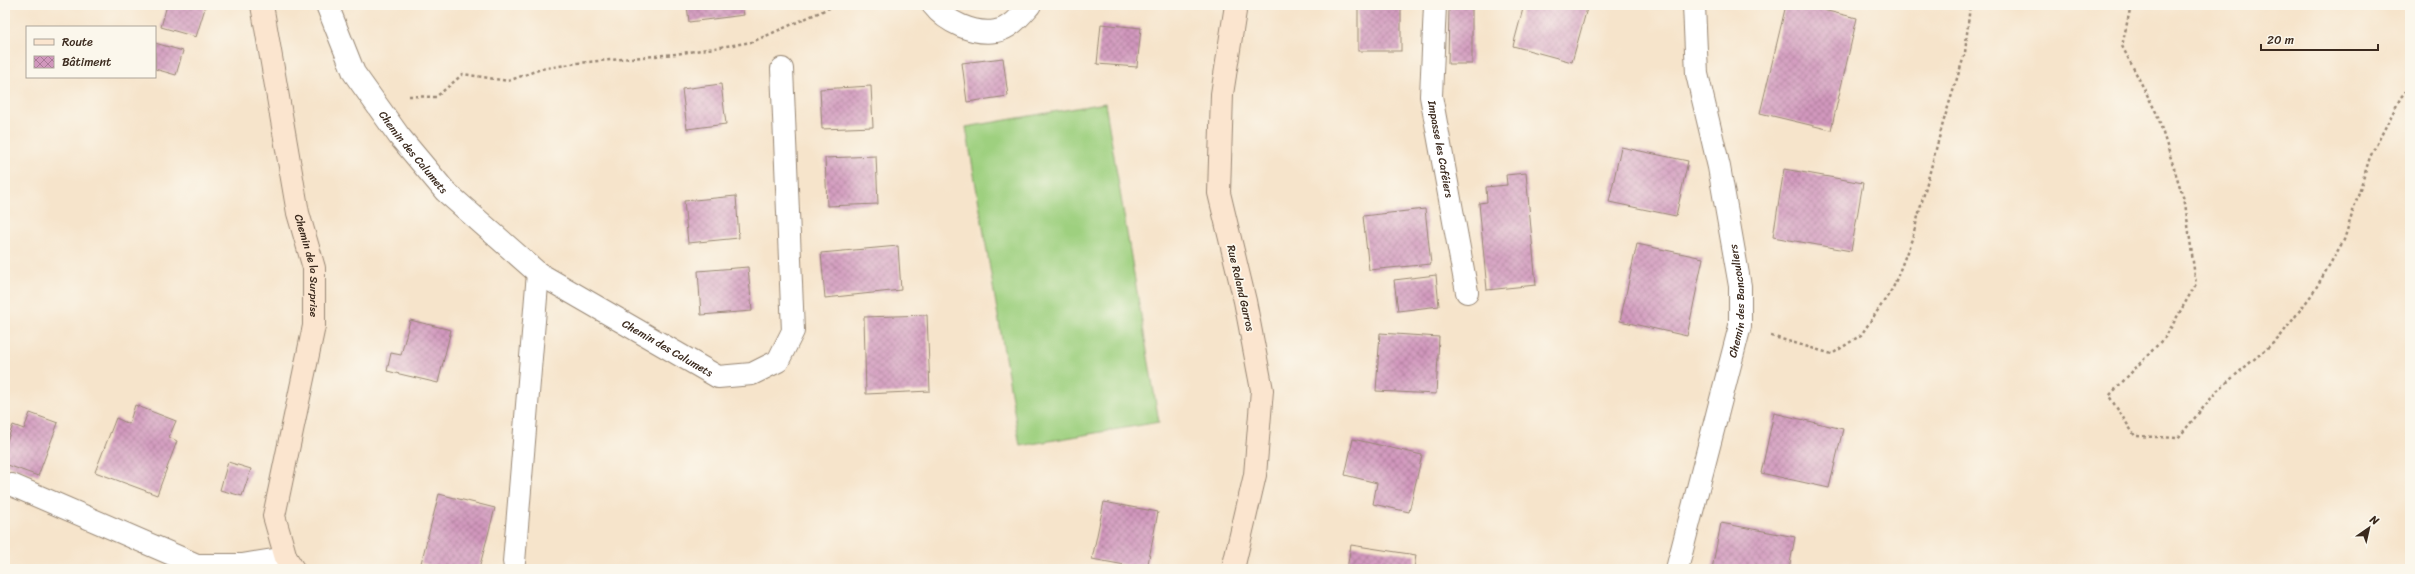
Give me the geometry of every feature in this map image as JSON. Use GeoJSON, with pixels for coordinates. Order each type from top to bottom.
{"type":"FeatureCollection","features":[{"type":"Feature","properties":{"kind":"main road","name":"Chemin de la Surprise"},"geometry":{"type":"LineString","coordinates":[[262,5],[298,212],[314,268],[314,326],[274,516],[290,563]]}},
{"type":"Feature","properties":{"kind":"main road","name":"Rue Roland Garros"},"geometry":{"type":"LineString","coordinates":[[1233,569],[1255,475],[1262,390],[1245,300],[1219,193],[1222,94],[1236,5]]}},
{"type":"Feature","properties":{"kind":"street","name":"Chemin des Calumets"},"geometry":{"type":"LineString","coordinates":[[327,5],[354,73],[399,136],[445,191],[538,273],[718,377],[752,374],[778,361],[793,331],[782,70]]}},
{"type":"Feature","properties":{"kind":"street"},"geometry":{"type":"LineString","coordinates":[[932,5],[953,22],[973,30],[997,32],[1015,21],[1030,5]]}},
{"type":"Feature","properties":{"kind":"street","name":"Impasse les Caféiers"},"geometry":{"type":"LineString","coordinates":[[1435,5],[1431,96],[1467,292]]}},
{"type":"Feature","properties":{"kind":"street","name":"Chemin des Bancouliers"},"geometry":{"type":"LineString","coordinates":[[1677,569],[1740,326],[1740,286],[1719,167],[1697,74],[1694,5]]}},
{"type":"Feature","properties":{"kind":"street"},"geometry":{"type":"LineString","coordinates":[[514,562],[538,273]]}},
{"type":"Feature","properties":{"kind":"street"},"geometry":{"type":"LineString","coordinates":[[5,485],[12,486],[162,552],[197,565],[290,563]]}},
{"type":"Feature","properties":{"kind":"path","name":"Chemin des Calumets"},"geometry":{"type":"LineString","coordinates":[[372,99],[416,96],[436,97],[463,74],[508,81],[541,69],[577,63],[676,54],[752,42],[836,5]]}},
{"type":"Feature","properties":{"kind":"path"},"geometry":{"type":"LineString","coordinates":[[1740,326],[1832,354],[1861,335],[1893,288],[1912,239],[1943,122],[1965,53],[1970,5]]}},
{"type":"Feature","properties":{"kind":"path"},"geometry":{"type":"LineString","coordinates":[[2131,5],[2122,46],[2157,114],[2183,196],[2196,284],[2166,336],[2109,396],[2135,436],[2178,438],[2218,390],[2279,338],[2313,293],[2344,240],[2370,158],[2401,97],[2410,86]]}},
{"type":"Feature","properties":{"kind":"green space"},"geometry":{"type":"Polygon","coordinates":[[[1105,103],[1159,422],[1020,446],[966,127],[1105,103]]]}},
{"type":"Feature","properties":{"kind":"building"},"geometry":{"type":"Polygon","coordinates":[[[167,5],[206,5],[196,37],[161,27],[167,5]]]}},
{"type":"Feature","properties":{"kind":"building"},"geometry":{"type":"Polygon","coordinates":[[[687,5],[742,5],[744,15],[689,22],[687,5]]]}},
{"type":"Feature","properties":{"kind":"building"},"geometry":{"type":"Polygon","coordinates":[[[1358,5],[1401,5],[1401,51],[1358,51],[1358,5]]]}},
{"type":"Feature","properties":{"kind":"building"},"geometry":{"type":"Polygon","coordinates":[[[1449,5],[1472,5],[1472,64],[1448,64],[1449,5]]]}},
{"type":"Feature","properties":{"kind":"building"},"geometry":{"type":"Polygon","coordinates":[[[1524,5],[1588,5],[1572,62],[1513,46],[1524,5]]]}},
{"type":"Feature","properties":{"kind":"building"},"geometry":{"type":"Polygon","coordinates":[[[1786,5],[1802,5],[1857,18],[1831,130],[1760,113],[1786,5]]]}},
{"type":"Feature","properties":{"kind":"building"},"geometry":{"type":"Polygon","coordinates":[[[1101,24],[1141,28],[1137,67],[1097,64],[1101,24]]]}},
{"type":"Feature","properties":{"kind":"building"},"geometry":{"type":"Polygon","coordinates":[[[156,43],[183,51],[176,75],[156,69],[156,43]]]}},
{"type":"Feature","properties":{"kind":"building"},"geometry":{"type":"Polygon","coordinates":[[[1003,58],[1008,96],[967,102],[962,63],[1003,58]]]}},
{"type":"Feature","properties":{"kind":"building"},"geometry":{"type":"Polygon","coordinates":[[[721,84],[726,124],[687,129],[682,89],[721,84]]]}},
{"type":"Feature","properties":{"kind":"building"},"geometry":{"type":"Polygon","coordinates":[[[871,86],[873,127],[822,129],[820,89],[871,86]]]}},
{"type":"Feature","properties":{"kind":"building"},"geometry":{"type":"Polygon","coordinates":[[[1621,147],[1688,161],[1676,216],[1609,202],[1621,147]]]}},
{"type":"Feature","properties":{"kind":"building"},"geometry":{"type":"Polygon","coordinates":[[[876,156],[878,204],[827,206],[825,158],[876,156]]]}},
{"type":"Feature","properties":{"kind":"building"},"geometry":{"type":"Polygon","coordinates":[[[1784,169],[1863,183],[1851,251],[1773,237],[1784,169]]]}},
{"type":"Feature","properties":{"kind":"building"},"geometry":{"type":"Polygon","coordinates":[[[1526,173],[1536,285],[1487,290],[1479,203],[1487,202],[1486,187],[1507,185],[1506,175],[1526,173]]]}},
{"type":"Feature","properties":{"kind":"building"},"geometry":{"type":"Polygon","coordinates":[[[736,196],[739,238],[688,243],[684,201],[736,196]]]}},
{"type":"Feature","properties":{"kind":"building"},"geometry":{"type":"Polygon","coordinates":[[[1425,209],[1431,264],[1369,270],[1363,216],[1425,209]]]}},
{"type":"Feature","properties":{"kind":"building"},"geometry":{"type":"Polygon","coordinates":[[[1637,244],[1703,258],[1687,336],[1620,321],[1637,244]]]}},
{"type":"Feature","properties":{"kind":"building"},"geometry":{"type":"Polygon","coordinates":[[[898,246],[901,290],[825,298],[821,253],[898,246]]]}},
{"type":"Feature","properties":{"kind":"building"},"geometry":{"type":"Polygon","coordinates":[[[748,267],[752,311],[701,315],[698,271],[748,267]]]}},
{"type":"Feature","properties":{"kind":"building"},"geometry":{"type":"Polygon","coordinates":[[[1436,275],[1439,306],[1398,311],[1394,280],[1436,275]]]}},
{"type":"Feature","properties":{"kind":"building"},"geometry":{"type":"Polygon","coordinates":[[[927,315],[930,391],[866,394],[864,317],[927,315]]]}},
{"type":"Feature","properties":{"kind":"building"},"geometry":{"type":"Polygon","coordinates":[[[410,320],[451,330],[438,383],[387,371],[391,353],[401,355],[410,320]]]}},
{"type":"Feature","properties":{"kind":"building"},"geometry":{"type":"Polygon","coordinates":[[[1380,333],[1439,337],[1436,394],[1376,391],[1380,333]]]}},
{"type":"Feature","properties":{"kind":"building"},"geometry":{"type":"Polygon","coordinates":[[[135,405],[176,421],[169,437],[177,441],[157,495],[95,472],[116,418],[129,424],[135,405]]]}},
{"type":"Feature","properties":{"kind":"building"},"geometry":{"type":"Polygon","coordinates":[[[30,413],[58,423],[38,476],[5,464],[5,446],[13,425],[24,429],[30,413]]]}},
{"type":"Feature","properties":{"kind":"building"},"geometry":{"type":"Polygon","coordinates":[[[1774,413],[1843,429],[1829,488],[1761,473],[1774,413]]]}},
{"type":"Feature","properties":{"kind":"building"},"geometry":{"type":"Polygon","coordinates":[[[1353,439],[1422,455],[1409,512],[1373,504],[1377,483],[1345,475],[1353,439]]]}},
{"type":"Feature","properties":{"kind":"building"},"geometry":{"type":"Polygon","coordinates":[[[228,462],[251,469],[242,496],[220,490],[228,462]]]}},
{"type":"Feature","properties":{"kind":"building"},"geometry":{"type":"Polygon","coordinates":[[[439,494],[495,508],[479,569],[444,569],[421,563],[439,494]]]}},
{"type":"Feature","properties":{"kind":"building"},"geometry":{"type":"Polygon","coordinates":[[[1104,502],[1158,512],[1147,569],[1092,559],[1104,502]]]}},
{"type":"Feature","properties":{"kind":"building"},"geometry":{"type":"Polygon","coordinates":[[[1721,523],[1795,537],[1789,569],[1712,569],[1721,523]]]}},
{"type":"Feature","properties":{"kind":"building"},"geometry":{"type":"Polygon","coordinates":[[[1351,545],[1416,555],[1414,569],[1347,569],[1351,545]]]}}]}
